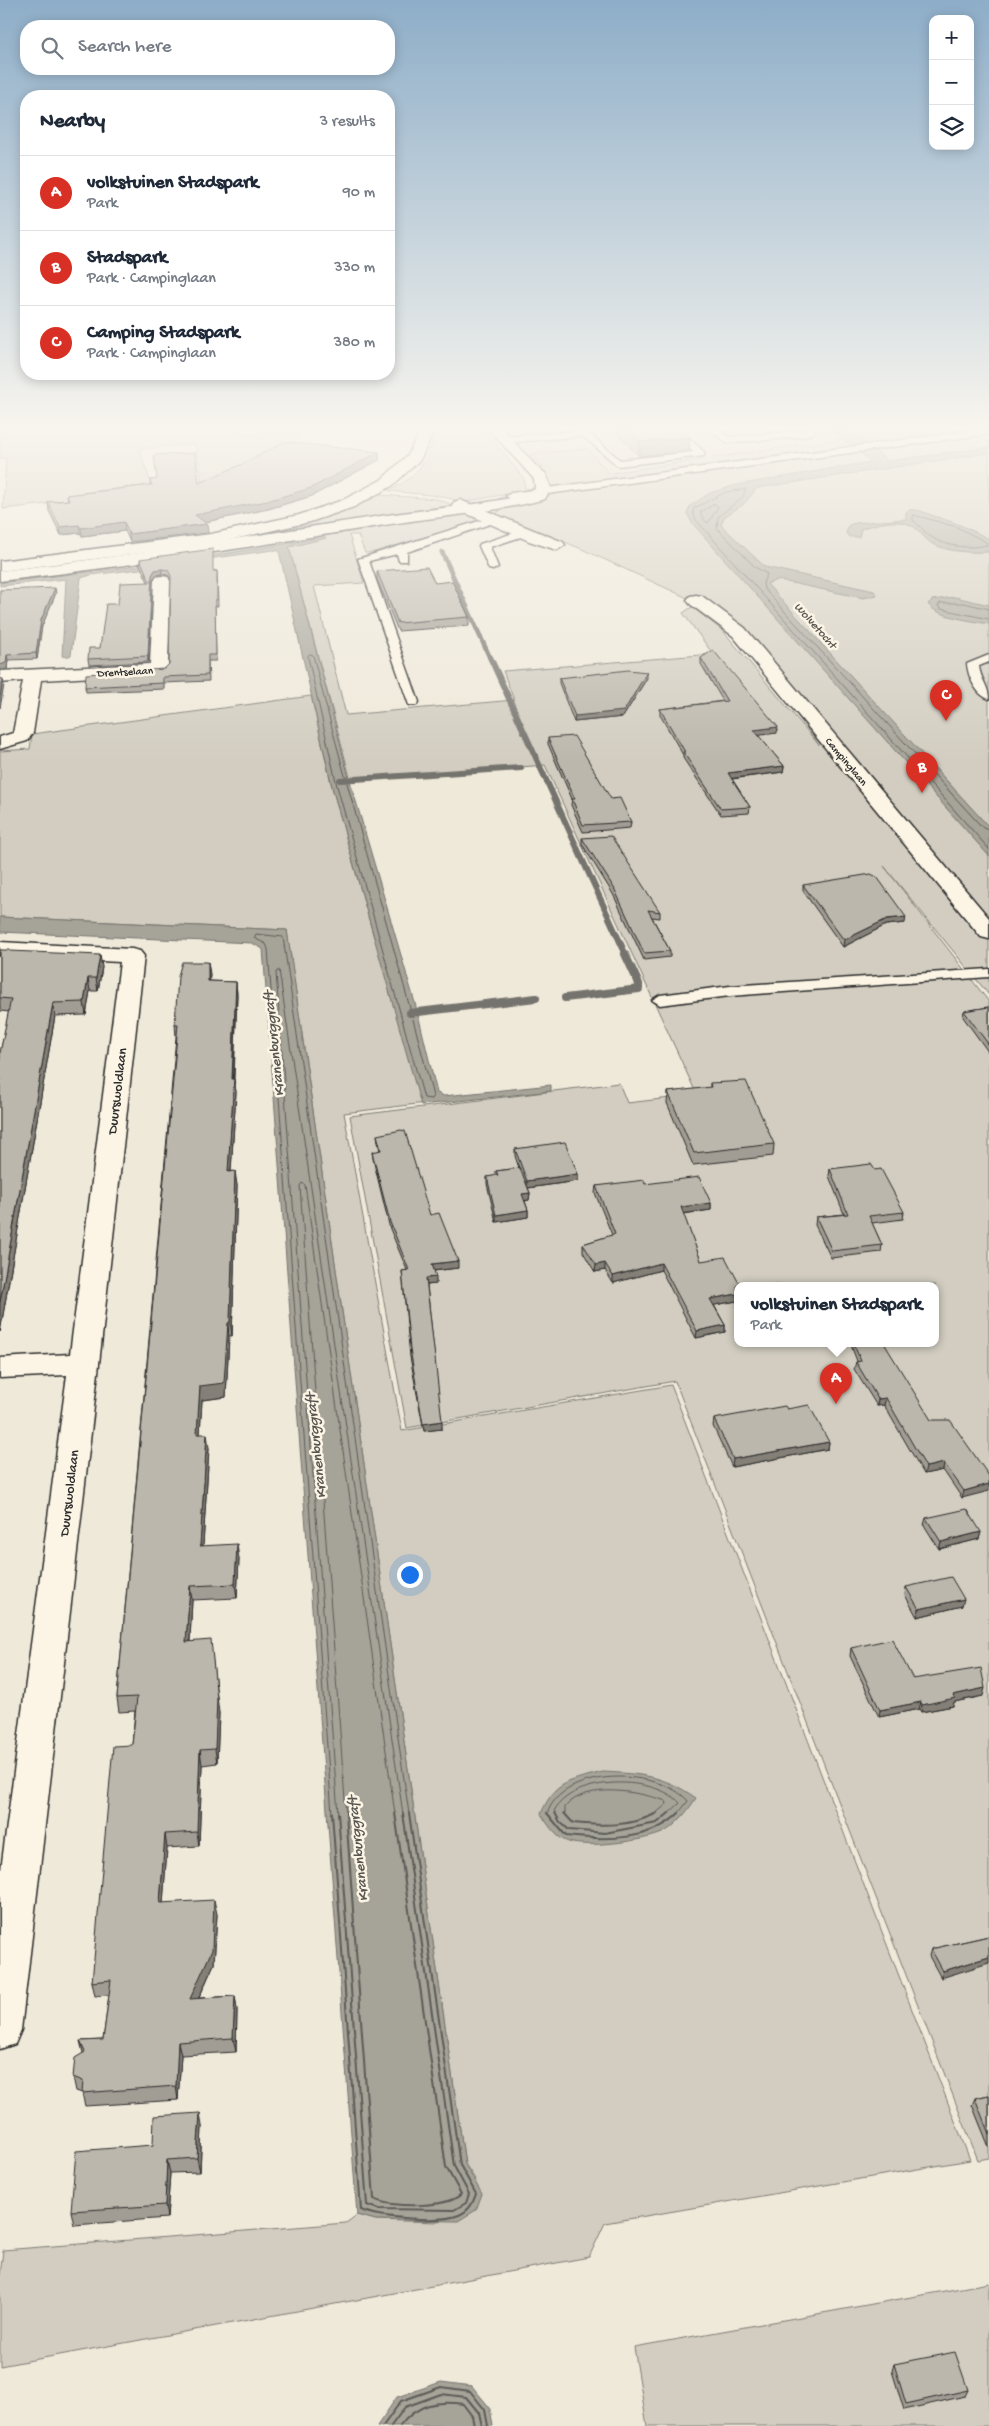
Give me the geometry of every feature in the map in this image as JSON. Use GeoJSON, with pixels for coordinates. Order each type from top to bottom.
{"type":"FeatureCollection","features":[{"type":"Feature","properties":{"kind":"street"},"geometry":{"type":"LineString","coordinates":[[0,566],[215,538]]}},
{"type":"Feature","properties":{"kind":"street"},"geometry":{"type":"LineString","coordinates":[[0,576],[229,547],[282,538]]}},
{"type":"Feature","properties":{"kind":"street"},"geometry":{"type":"LineString","coordinates":[[538,538],[557,545]]}},
{"type":"Feature","properties":{"kind":"street","name":"Drentselaan"},"geometry":{"type":"LineString","coordinates":[[0,676],[159,669],[162,581]]}},
{"type":"Feature","properties":{"kind":"street","name":"Campinglaan"},"geometry":{"type":"LineString","coordinates":[[696,600],[739,632],[989,932]]}},
{"type":"Feature","properties":{"kind":"street"},"geometry":{"type":"LineString","coordinates":[[0,743],[20,737],[23,733],[34,675]]}},
{"type":"Feature","properties":{"kind":"street","name":"Duurswoldlaan"},"geometry":{"type":"LineString","coordinates":[[0,949],[132,956],[84,1364],[0,2030]]}},
{"type":"Feature","properties":{"kind":"street"},"geometry":{"type":"LineString","coordinates":[[0,1368],[84,1364]]}},
{"type":"Feature","properties":{"kind":"lane"},"geometry":{"type":"LineString","coordinates":[[413,702],[363,559],[402,554],[444,538]]}},
{"type":"Feature","properties":{"kind":"lane"},"geometry":{"type":"LineString","coordinates":[[493,567],[484,546],[507,538]]}},
{"type":"Feature","properties":{"kind":"lane"},"geometry":{"type":"LineString","coordinates":[[989,658],[973,664],[973,674],[980,686],[989,694]]}},
{"type":"Feature","properties":{"kind":"lane"},"geometry":{"type":"LineString","coordinates":[[660,1000],[730,991],[989,973]]}},
{"type":"Feature","properties":{"kind":"shaded area"},"geometry":{"type":"Polygon","coordinates":[[[301,538],[325,538],[200,558],[197,555],[301,538]]]}},
{"type":"Feature","properties":{"kind":"shaded area"},"geometry":{"type":"Polygon","coordinates":[[[325,538],[350,538],[364,583],[314,586],[346,715],[514,700],[503,671],[713,654],[683,613],[692,607],[724,632],[819,745],[722,614],[556,538],[989,538],[989,995],[884,866],[989,1002],[989,2158],[978,2160],[675,1381],[407,1428],[350,1116],[619,1083],[627,1103],[697,1095],[545,765],[351,781],[289,547],[325,538]]]}},
{"type":"Feature","properties":{"kind":"shaded area"},"geometry":{"type":"Polygon","coordinates":[[[359,538],[421,538],[374,552],[365,553],[359,538]]]}},
{"type":"Feature","properties":{"kind":"shaded area"},"geometry":{"type":"Polygon","coordinates":[[[311,696],[332,787],[374,938],[384,939],[425,1103],[344,1113],[402,1431],[671,1385],[970,2160],[605,2223],[589,2257],[0,2366],[0,2276],[3,2250],[346,2223],[357,2215],[376,2220],[436,2222],[475,2179],[465,2164],[287,930],[0,917],[0,751],[30,749],[32,734],[311,696]]]}},
{"type":"Feature","properties":{"kind":"shaded area"},"geometry":{"type":"Polygon","coordinates":[[[989,2283],[989,2426],[647,2426],[634,2347],[989,2283]]]}},
{"type":"Feature","properties":{"kind":"water"},"geometry":{"type":"Polygon","coordinates":[[[325,538],[289,547],[348,774],[417,1010],[437,1093],[444,1096],[551,1085],[551,1091],[421,1105],[332,787],[279,551],[273,550],[201,560],[200,558],[325,538]]]}},
{"type":"Feature","properties":{"kind":"water"},"geometry":{"type":"Polygon","coordinates":[[[706,538],[735,538],[765,567],[874,591],[877,595],[863,598],[777,580],[767,584],[989,827],[989,856],[706,538]]]}},
{"type":"Feature","properties":{"kind":"water"},"geometry":{"type":"Polygon","coordinates":[[[926,538],[987,538],[989,552],[959,551],[937,546],[926,538]]]}},
{"type":"Feature","properties":{"kind":"water"},"geometry":{"type":"Polygon","coordinates":[[[171,562],[173,565],[91,575],[81,578],[71,655],[66,657],[62,656],[66,579],[0,586],[0,583],[171,562]]]}},
{"type":"Feature","properties":{"kind":"water"},"geometry":{"type":"Polygon","coordinates":[[[955,597],[989,605],[989,624],[947,615],[928,604],[932,600],[955,597]]]}},
{"type":"Feature","properties":{"kind":"water","name":"Kranenburggraft"},"geometry":{"type":"Polygon","coordinates":[[[0,917],[287,930],[465,2164],[482,2194],[476,2210],[458,2221],[376,2220],[357,2215],[263,949],[252,943],[0,932],[0,917]]]}},
{"type":"Feature","properties":{"kind":"water"},"geometry":{"type":"Polygon","coordinates":[[[603,1772],[652,1777],[684,1790],[696,1798],[676,1823],[662,1833],[653,1836],[597,1844],[572,1843],[560,1838],[541,1814],[546,1803],[558,1788],[565,1784],[582,1777],[603,1772]]]}},
{"type":"Feature","properties":{"kind":"water"},"geometry":{"type":"Polygon","coordinates":[[[441,2382],[472,2386],[490,2408],[493,2426],[377,2426],[397,2397],[441,2382]]]}},
{"type":"Feature","properties":{"kind":"building"},"geometry":{"type":"Polygon","coordinates":[[[213,549],[213,571],[217,571],[217,600],[215,600],[216,655],[208,655],[208,675],[163,677],[163,683],[85,687],[86,674],[164,669],[169,664],[171,576],[168,570],[162,569],[155,570],[152,575],[148,656],[88,659],[89,648],[100,648],[106,604],[118,604],[120,583],[150,582],[140,559],[213,549]]]}},
{"type":"Feature","properties":{"kind":"building"},"geometry":{"type":"Polygon","coordinates":[[[427,567],[435,583],[452,581],[469,617],[398,623],[377,571],[427,567]]]}},
{"type":"Feature","properties":{"kind":"building"},"geometry":{"type":"Polygon","coordinates":[[[55,588],[41,620],[36,653],[7,655],[6,663],[0,665],[0,590],[55,588]]]}},
{"type":"Feature","properties":{"kind":"building"},"geometry":{"type":"Polygon","coordinates":[[[713,650],[778,727],[754,730],[784,766],[728,773],[750,807],[721,809],[683,752],[685,752],[660,709],[727,701],[701,658],[713,650]]]}},
{"type":"Feature","properties":{"kind":"building"},"geometry":{"type":"Polygon","coordinates":[[[628,670],[647,672],[624,711],[575,716],[559,678],[628,670]]]}},
{"type":"Feature","properties":{"kind":"building"},"geometry":{"type":"Polygon","coordinates":[[[0,678],[3,679],[0,696],[0,678]]]}},
{"type":"Feature","properties":{"kind":"building"},"geometry":{"type":"Polygon","coordinates":[[[574,736],[611,799],[620,798],[631,822],[583,825],[572,799],[575,799],[548,738],[574,736]]]}},
{"type":"Feature","properties":{"kind":"building"},"geometry":{"type":"Polygon","coordinates":[[[611,836],[660,912],[648,910],[670,951],[644,953],[614,888],[582,838],[611,836]]]}},
{"type":"Feature","properties":{"kind":"building"},"geometry":{"type":"Polygon","coordinates":[[[871,874],[877,877],[906,917],[887,919],[844,940],[803,885],[871,874]]]}},
{"type":"Feature","properties":{"kind":"building"},"geometry":{"type":"Polygon","coordinates":[[[0,950],[100,955],[96,978],[88,978],[84,1002],[53,1003],[0,1302],[0,1053],[11,999],[0,998],[0,950]]]}},
{"type":"Feature","properties":{"kind":"building"},"geometry":{"type":"Polygon","coordinates":[[[182,962],[208,962],[208,981],[236,982],[232,1079],[234,1079],[228,1172],[235,1171],[230,1322],[228,1323],[224,1383],[200,1386],[197,1434],[207,1434],[200,1546],[237,1544],[235,1584],[190,1586],[186,1642],[211,1640],[217,1699],[215,1749],[200,1750],[197,1832],[165,1834],[160,1903],[214,1900],[212,1950],[190,1999],[235,1996],[233,2038],[178,2042],[176,2086],[82,2093],[83,2081],[73,2077],[75,2058],[85,2052],[80,2041],[103,2040],[111,1980],[92,1982],[113,1746],[132,1745],[137,1697],[117,1698],[178,1024],[175,1024],[178,976],[182,962]]]}},
{"type":"Feature","properties":{"kind":"building"},"geometry":{"type":"Polygon","coordinates":[[[989,1007],[989,1045],[964,1011],[989,1007]]]}},
{"type":"Feature","properties":{"kind":"building"},"geometry":{"type":"Polygon","coordinates":[[[746,1081],[774,1144],[694,1153],[668,1092],[711,1087],[710,1083],[746,1081]]]}},
{"type":"Feature","properties":{"kind":"building"},"geometry":{"type":"Polygon","coordinates":[[[401,1130],[405,1131],[430,1215],[439,1213],[458,1261],[432,1264],[436,1277],[426,1278],[442,1421],[423,1424],[410,1349],[402,1271],[409,1270],[390,1222],[372,1152],[381,1150],[377,1135],[401,1130]]]}},
{"type":"Feature","properties":{"kind":"building"},"geometry":{"type":"Polygon","coordinates":[[[565,1142],[578,1174],[527,1181],[515,1149],[565,1142]]]}},
{"type":"Feature","properties":{"kind":"building"},"geometry":{"type":"Polygon","coordinates":[[[871,1164],[875,1170],[881,1169],[904,1212],[869,1216],[882,1245],[832,1251],[816,1217],[848,1214],[830,1169],[871,1164]]]}},
{"type":"Feature","properties":{"kind":"building"},"geometry":{"type":"Polygon","coordinates":[[[520,1168],[530,1193],[522,1194],[528,1210],[496,1215],[487,1177],[498,1175],[496,1171],[520,1168]]]}},
{"type":"Feature","properties":{"kind":"building"},"geometry":{"type":"Polygon","coordinates":[[[699,1177],[711,1203],[681,1207],[701,1261],[725,1257],[738,1282],[734,1282],[734,1295],[710,1299],[725,1325],[697,1331],[661,1263],[613,1276],[605,1263],[596,1265],[583,1244],[615,1234],[596,1186],[644,1180],[645,1184],[699,1177]]]}},
{"type":"Feature","properties":{"kind":"building"},"geometry":{"type":"Polygon","coordinates":[[[855,1347],[886,1347],[931,1420],[950,1420],[989,1476],[989,1484],[964,1491],[944,1463],[926,1467],[886,1398],[878,1399],[856,1362],[861,1361],[855,1347]]]}},
{"type":"Feature","properties":{"kind":"building"},"geometry":{"type":"Polygon","coordinates":[[[809,1405],[829,1442],[733,1459],[714,1419],[785,1406],[787,1409],[809,1405]]]}},
{"type":"Feature","properties":{"kind":"building"},"geometry":{"type":"Polygon","coordinates":[[[967,1509],[981,1532],[941,1542],[926,1518],[967,1509]]]}},
{"type":"Feature","properties":{"kind":"building"},"geometry":{"type":"Polygon","coordinates":[[[951,1577],[964,1599],[919,1609],[906,1587],[951,1577]]]}},
{"type":"Feature","properties":{"kind":"building"},"geometry":{"type":"Polygon","coordinates":[[[892,1639],[913,1679],[981,1668],[985,1688],[953,1695],[955,1698],[922,1705],[921,1702],[880,1710],[851,1648],[892,1639]]]}},
{"type":"Feature","properties":{"kind":"building"},"geometry":{"type":"Polygon","coordinates":[[[989,1936],[989,1957],[943,1971],[931,1949],[989,1936]]]}},
{"type":"Feature","properties":{"kind":"building"},"geometry":{"type":"Polygon","coordinates":[[[989,2095],[989,2134],[975,2098],[989,2095]]]}},
{"type":"Feature","properties":{"kind":"building"},"geometry":{"type":"Polygon","coordinates":[[[200,2113],[197,2158],[167,2160],[165,2205],[71,2211],[76,2151],[153,2145],[154,2116],[200,2113]]]}},
{"type":"Feature","properties":{"kind":"building"},"geometry":{"type":"Polygon","coordinates":[[[955,2352],[968,2390],[906,2404],[894,2364],[955,2352]]]}},
{"type":"Feature","properties":{"kind":"waterway"},"geometry":{"type":"LineString","coordinates":[[442,552],[490,658]]}},
{"type":"Feature","properties":{"kind":"waterway"},"geometry":{"type":"LineString","coordinates":[[490,657],[626,955]]}},
{"type":"Feature","properties":{"kind":"waterway"},"geometry":{"type":"LineString","coordinates":[[340,780],[521,768]]}},
{"type":"Feature","properties":{"kind":"waterway"},"geometry":{"type":"LineString","coordinates":[[565,998],[639,989],[639,984],[625,954]]}},
{"type":"Feature","properties":{"kind":"waterway"},"geometry":{"type":"LineString","coordinates":[[410,1013],[536,998]]}},
{"type":"Feature","properties":{"kind":"place","name":"Camping Stadspark"},"geometry":{"type":"Point","coordinates":[946,721]}},
{"type":"Feature","properties":{"kind":"place","name":"Stadspark"},"geometry":{"type":"Point","coordinates":[922,793]}},
{"type":"Feature","properties":{"kind":"place","name":"volkstuinen Stadspark"},"geometry":{"type":"Point","coordinates":[836,1404]}},
{"type":"Feature","properties":{"kind":"water label","name":"Wolvetocht"},"geometry":{"type":"Point","coordinates":[816,625]}}]}
